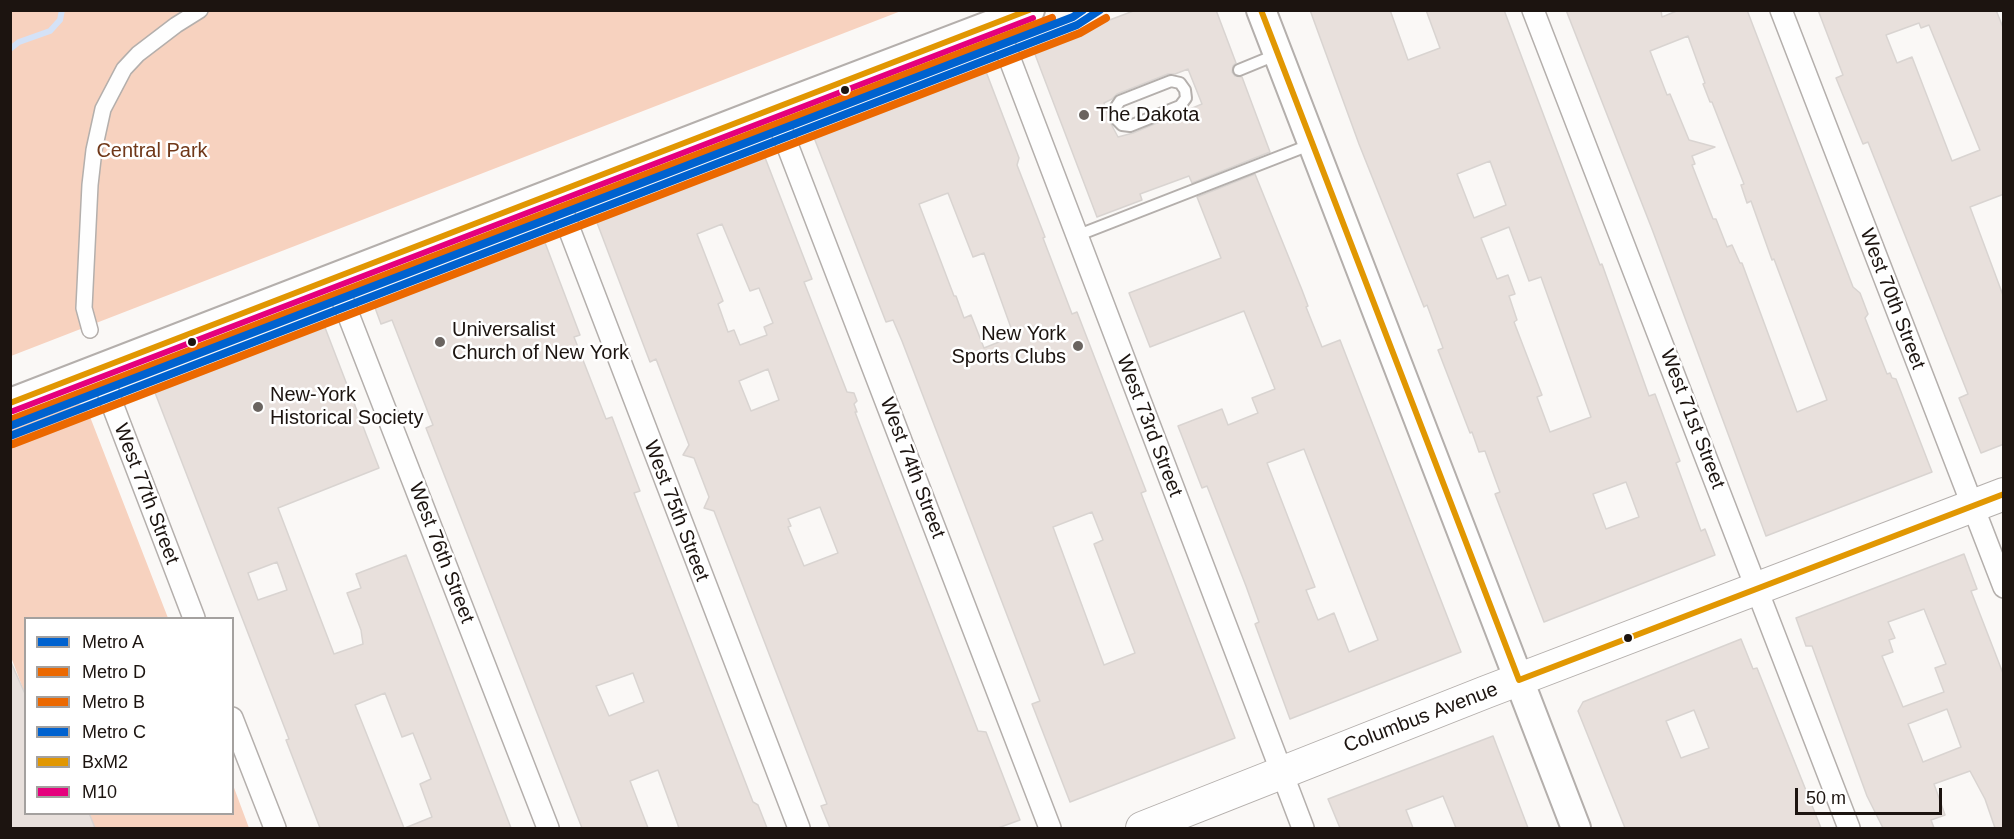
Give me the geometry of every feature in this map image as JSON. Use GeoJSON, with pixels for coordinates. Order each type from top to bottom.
{"type":"FeatureCollection","features":[{"type":"Feature","properties":{"kind":"main road"},"geometry":{"type":"LineString","coordinates":[[10,403],[1030,10]]}},
{"type":"Feature","properties":{"kind":"main road"},"geometry":{"type":"LineString","coordinates":[[1262,10],[1576,828]]}},
{"type":"Feature","properties":{"kind":"main road","name":"Columbus Avenue"},"geometry":{"type":"LineString","coordinates":[[1142,828],[2004,494]]}},
{"type":"Feature","properties":{"kind":"street"},"geometry":{"type":"LineString","coordinates":[[90,330],[84,308],[90,184],[94,150],[103,109],[124,69],[152,42],[200,10]]}},
{"type":"Feature","properties":{"kind":"street","name":"West 71st Street"},"geometry":{"type":"LineString","coordinates":[[1533,10],[1849,828]]}},
{"type":"Feature","properties":{"kind":"street","name":"West 70th Street"},"geometry":{"type":"LineString","coordinates":[[1781,10],[2004,587]]}},
{"type":"Feature","properties":{"kind":"street","name":"West 73rd Street"},"geometry":{"type":"LineString","coordinates":[[996,24],[1303,828]]}},
{"type":"Feature","properties":{"kind":"street","name":"West 74th Street"},"geometry":{"type":"LineString","coordinates":[[773,108],[1050,828]]}},
{"type":"Feature","properties":{"kind":"street","name":"West 75th Street"},"geometry":{"type":"LineString","coordinates":[[555,192],[799,828]]}},
{"type":"Feature","properties":{"kind":"street","name":"West 76th Street"},"geometry":{"type":"LineString","coordinates":[[334,278],[548,828]]}},
{"type":"Feature","properties":{"kind":"street","name":"West 77th Street"},"geometry":{"type":"LineString","coordinates":[[101,368],[114,410],[194,617]]}},
{"type":"Feature","properties":{"kind":"street"},"geometry":{"type":"LineString","coordinates":[[234,722],[276,828]]}},
{"type":"Feature","properties":{"kind":"lane"},"geometry":{"type":"LineString","coordinates":[[1239,70],[1279,54]]}},
{"type":"Feature","properties":{"kind":"lane"},"geometry":{"type":"LineString","coordinates":[[1168,81],[1178,82],[1190,88],[1180,106],[1132,125],[1122,125],[1115,117],[1115,109],[1120,101],[1168,81]]}},
{"type":"Feature","properties":{"kind":"lane"},"geometry":{"type":"LineString","coordinates":[[1076,236],[1313,144]]}},
{"type":"Feature","properties":{"kind":"green space","name":"Central Park"},"geometry":{"type":"Polygon","coordinates":[[[11,11],[901,11],[11,356],[11,11]]]}},
{"type":"Feature","properties":{"kind":"green space"},"geometry":{"type":"Polygon","coordinates":[[[78,404],[87,409],[168,617],[24,617],[24,691],[11,657],[11,430],[78,404]]]}},
{"type":"Feature","properties":{"kind":"green space"},"geometry":{"type":"Polygon","coordinates":[[[234,788],[249,828],[95,828],[89,815],[234,815],[234,788]]]}},
{"type":"Feature","properties":{"kind":"building","name":"The Dakota"},"geometry":{"type":"Polygon","coordinates":[[[1136,10],[1216,10],[1236,63],[1232,72],[1235,76],[1242,77],[1270,152],[1192,183],[1189,176],[1140,194],[1142,200],[1097,217],[1033,49],[1136,10]],[[1188,69],[1168,74],[1117,94],[1104,103],[1118,137],[1202,104],[1188,69]]]}},
{"type":"Feature","properties":{"kind":"building"},"geometry":{"type":"Polygon","coordinates":[[[1310,10],[1390,10],[1408,60],[1440,48],[1426,10],[1504,10],[1600,265],[1602,264],[1649,396],[1655,394],[1680,461],[1676,463],[1701,531],[1705,529],[1715,555],[1544,622],[1495,494],[1500,492],[1485,451],[1479,452],[1472,432],[1470,433],[1438,350],[1443,348],[1427,305],[1424,307],[1359,144],[1310,10]],[[1490,161],[1457,174],[1474,218],[1506,205],[1490,161]],[[1509,227],[1481,238],[1497,279],[1508,275],[1515,294],[1509,296],[1517,320],[1514,322],[1542,395],[1537,397],[1550,432],[1591,417],[1541,277],[1529,281],[1509,227]],[[1626,482],[1593,494],[1606,529],[1639,517],[1626,482]]]}},
{"type":"Feature","properties":{"kind":"building"},"geometry":{"type":"Polygon","coordinates":[[[1566,10],[1661,10],[1662,17],[1679,10],[1747,10],[1853,287],[1860,293],[1868,314],[1865,318],[1887,374],[1890,373],[1892,378],[1896,379],[1932,472],[1766,536],[1652,229],[1566,10]],[[1688,36],[1650,51],[1667,95],[1670,94],[1689,140],[1715,147],[1692,156],[1695,164],[1692,165],[1713,219],[1716,219],[1727,247],[1732,245],[1742,263],[1797,412],[1827,400],[1751,201],[1747,203],[1741,185],[1744,184],[1703,84],[1705,83],[1688,36]]]}},
{"type":"Feature","properties":{"kind":"building"},"geometry":{"type":"Polygon","coordinates":[[[1818,10],[1996,10],[2004,30],[2004,194],[1970,207],[2004,298],[2004,444],[1981,453],[1959,398],[1968,394],[1868,142],[1863,144],[1836,78],[1843,75],[1818,10]],[[1919,23],[1886,35],[1897,63],[1912,57],[1952,161],[1980,150],[1929,25],[1921,28],[1919,23]]]}},
{"type":"Feature","properties":{"kind":"building"},"geometry":{"type":"Polygon","coordinates":[[[985,69],[1019,158],[1017,165],[1045,237],[1043,238],[1072,314],[1077,312],[1146,491],[1141,493],[1235,738],[1070,802],[1032,704],[1040,701],[902,341],[893,320],[886,322],[813,135],[985,69]],[[948,193],[919,204],[954,296],[956,296],[964,318],[971,315],[984,348],[1014,336],[984,253],[973,257],[948,193]],[[1092,512],[1053,527],[1104,665],[1135,653],[1094,544],[1103,540],[1092,512]]]}},
{"type":"Feature","properties":{"kind":"building"},"geometry":{"type":"Polygon","coordinates":[[[764,155],[812,279],[804,282],[847,392],[854,393],[857,401],[854,404],[857,412],[855,412],[978,731],[986,732],[1020,820],[998,828],[830,828],[821,806],[827,804],[714,511],[704,508],[709,497],[694,458],[683,455],[689,445],[656,359],[650,362],[596,220],[764,155]],[[722,224],[697,234],[723,301],[718,304],[728,332],[734,330],[740,345],[767,335],[764,327],[773,323],[759,288],[750,291],[722,224]],[[768,369],[739,381],[751,411],[779,400],[768,369]],[[820,507],[788,519],[791,526],[788,527],[804,566],[838,553],[820,507]]]}},
{"type":"Feature","properties":{"kind":"building"},"geometry":{"type":"Polygon","coordinates":[[[1255,174],[1302,290],[1308,306],[1306,307],[1322,347],[1340,340],[1461,652],[1290,719],[1255,624],[1259,622],[1246,586],[1207,486],[1202,488],[1178,426],[1222,409],[1228,425],[1258,413],[1252,398],[1275,389],[1244,311],[1150,347],[1129,293],[1221,258],[1197,197],[1255,174]],[[1304,449],[1267,463],[1315,587],[1306,590],[1318,620],[1334,613],[1349,652],[1378,640],[1304,449]]]}},
{"type":"Feature","properties":{"kind":"building"},"geometry":{"type":"Polygon","coordinates":[[[544,240],[580,335],[574,337],[606,419],[612,417],[640,491],[634,493],[753,802],[758,805],[767,828],[679,828],[658,770],[630,781],[648,828],[582,828],[426,428],[433,425],[392,320],[381,324],[374,305],[544,240]],[[633,673],[596,686],[609,716],[644,702],[633,673]]]}},
{"type":"Feature","properties":{"kind":"building"},"geometry":{"type":"Polygon","coordinates":[[[324,325],[379,468],[278,508],[334,654],[363,644],[361,630],[347,593],[361,588],[356,574],[406,555],[511,828],[405,828],[432,817],[420,784],[431,779],[413,733],[402,737],[385,693],[355,705],[404,828],[320,828],[286,740],[289,739],[154,390],[324,325]],[[277,562],[248,573],[258,600],[287,590],[277,562]]]}},
{"type":"Feature","properties":{"kind":"building"},"geometry":{"type":"Polygon","coordinates":[[[1964,554],[1977,589],[1971,591],[2004,676],[2004,828],[1995,828],[1985,799],[1970,771],[1934,784],[1945,815],[1931,820],[1934,828],[1883,828],[1867,796],[1812,646],[1806,646],[1796,618],[1964,554]],[[1924,609],[1888,622],[1895,638],[1889,640],[1893,652],[1882,656],[1903,707],[1944,692],[1935,668],[1946,664],[1924,609]],[[1947,709],[1908,724],[1923,762],[1961,747],[1947,709]]]}},
{"type":"Feature","properties":{"kind":"building"},"geometry":{"type":"Polygon","coordinates":[[[1741,639],[1753,669],[1757,668],[1821,828],[1625,828],[1578,711],[1583,702],[1741,639]],[[1694,710],[1666,721],[1681,758],[1709,748],[1694,710]]]}},
{"type":"Feature","properties":{"kind":"building"},"geometry":{"type":"Polygon","coordinates":[[[10,660],[24,692],[24,815],[90,815],[95,828],[10,828],[10,660]]]}},
{"type":"Feature","properties":{"kind":"building"},"geometry":{"type":"Polygon","coordinates":[[[1493,736],[1528,828],[1456,828],[1443,796],[1406,810],[1413,828],[1340,828],[1328,799],[1493,736]]]}},
{"type":"Feature","properties":{"kind":"waterway"},"geometry":{"type":"LineString","coordinates":[[10,49],[19,42],[50,31],[60,20],[62,10]]}},
{"type":"Feature","properties":{"kind":"metro line","name":"C"},"geometry":{"type":"LineString","coordinates":[[10,426],[1073,17],[1083,10]]}},
{"type":"Feature","properties":{"kind":"metro line","name":"A"},"geometry":{"type":"LineString","coordinates":[[10,436],[1077,25],[1100,10]]}},
{"type":"Feature","properties":{"kind":"metro line","name":"D"},"geometry":{"type":"LineString","coordinates":[[13,419],[1052,18]]}},
{"type":"Feature","properties":{"kind":"metro line","name":"B"},"geometry":{"type":"LineString","coordinates":[[13,444],[1080,33],[1106,18]]}},
{"type":"Feature","properties":{"kind":"transit line","name":"BxM2"},"geometry":{"type":"LineString","coordinates":[[10,403],[1029,10]]}},
{"type":"Feature","properties":{"kind":"transit line","name":"BxM2"},"geometry":{"type":"LineString","coordinates":[[1261,10],[1519,680],[2004,494]]}},
{"type":"Feature","properties":{"kind":"transit line","name":"M10"},"geometry":{"type":"LineString","coordinates":[[13,411],[1033,18]]}},
{"type":"Feature","properties":{"kind":"place","name":"The Dakota"},"geometry":{"type":"Point","coordinates":[1084,115]}},
{"type":"Feature","properties":{"kind":"place","name":"Universalist Church of New York"},"geometry":{"type":"Point","coordinates":[440,342]}},
{"type":"Feature","properties":{"kind":"place","name":"New York Sports Clubs"},"geometry":{"type":"Point","coordinates":[1078,346]}},
{"type":"Feature","properties":{"kind":"place","name":"New-York Historical Society"},"geometry":{"type":"Point","coordinates":[258,407]}}]}
